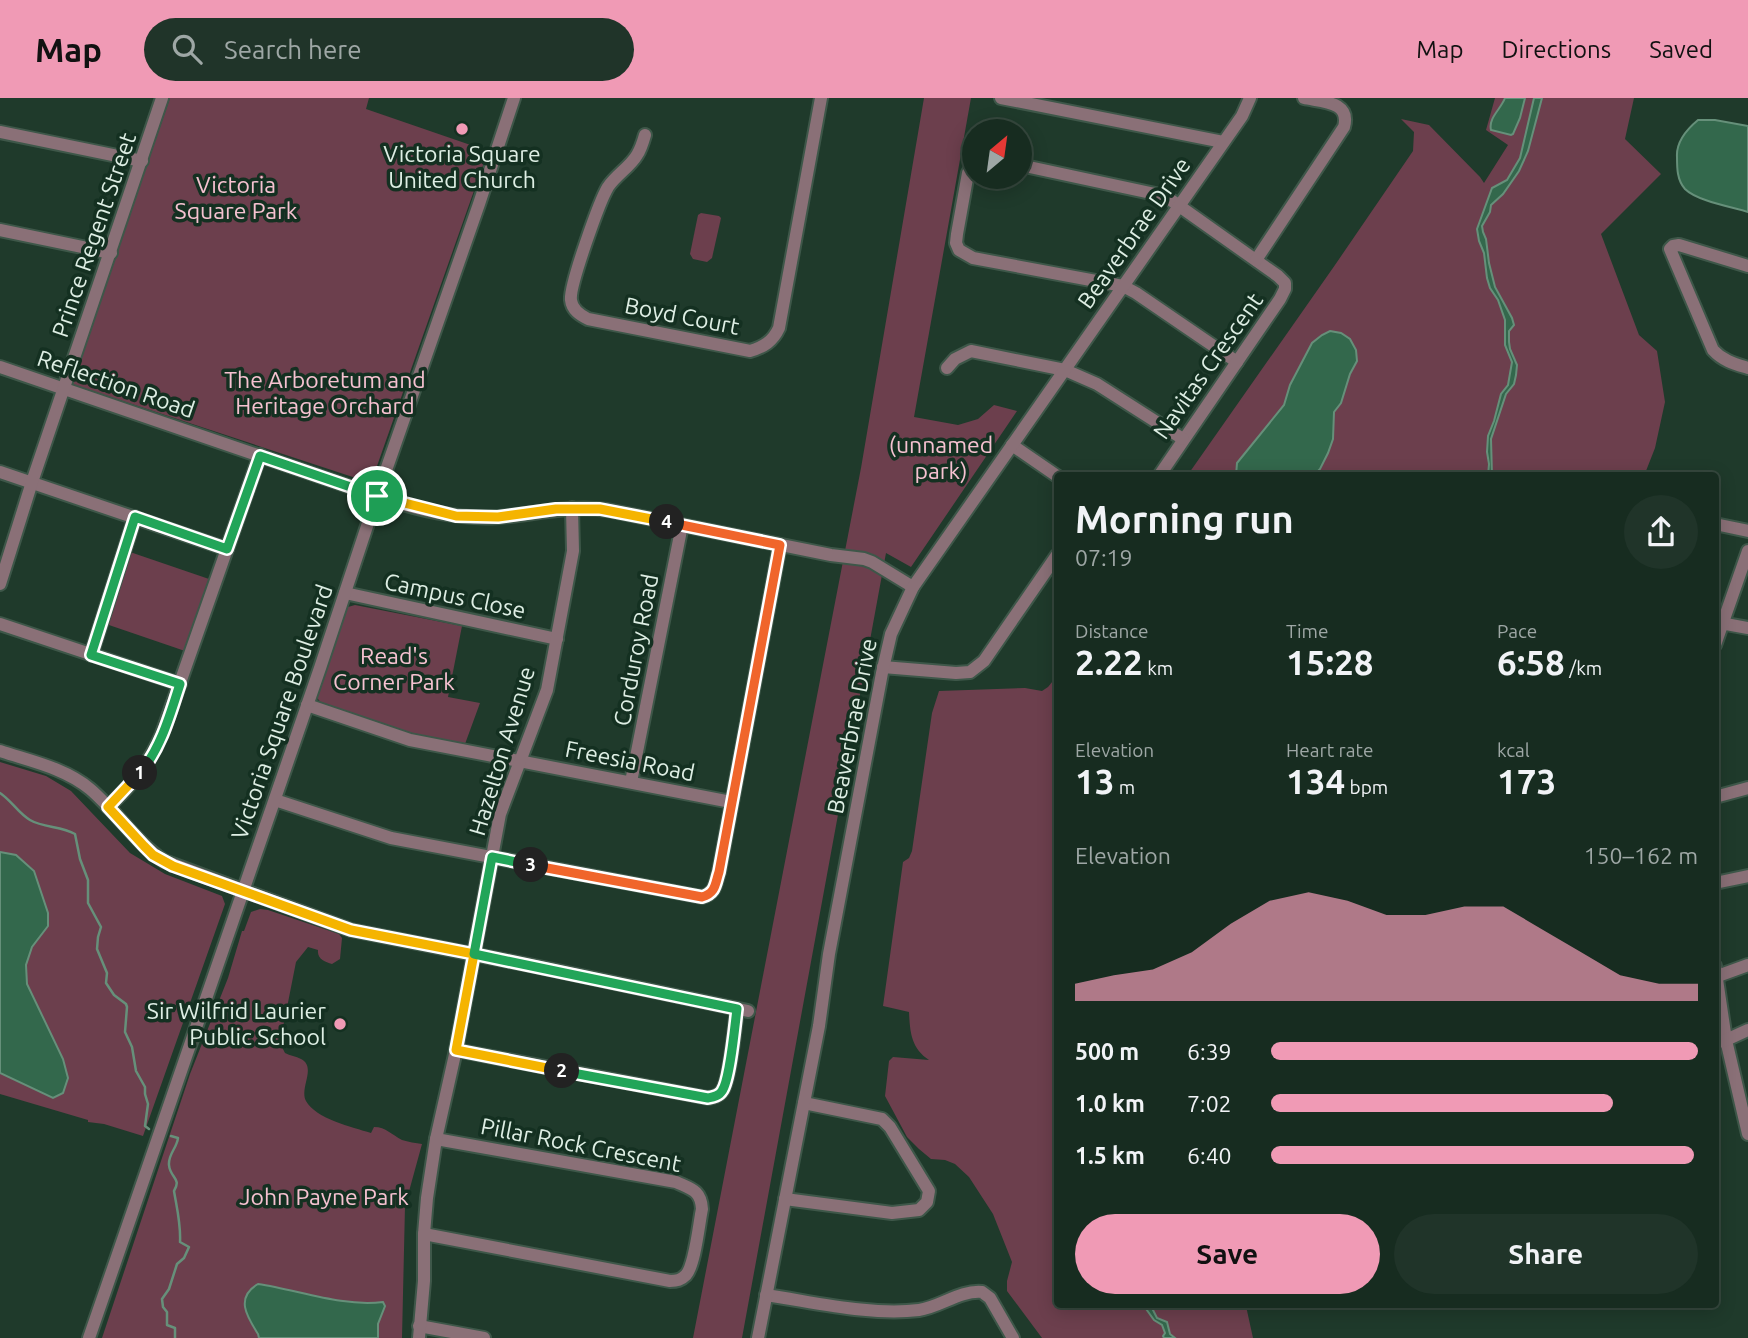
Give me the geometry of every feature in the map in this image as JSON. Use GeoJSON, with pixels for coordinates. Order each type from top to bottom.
{"type":"FeatureCollection","features":[{"type":"Feature","properties":{"kind":"street","name":"Prince Regent Street"},"geometry":{"type":"LineString","coordinates":[[0,584],[162,98]]}},
{"type":"Feature","properties":{"kind":"street","name":"Victoria Square Boulevard"},"geometry":{"type":"LineString","coordinates":[[89,1338],[514,98]]}},
{"type":"Feature","properties":{"kind":"street","name":"Boyd Court"},"geometry":{"type":"LineString","coordinates":[[645,135],[636,157],[609,186],[603,197],[578,269],[570,298],[572,305],[580,315],[588,319],[750,351],[769,342],[779,328],[821,98]]}},
{"type":"Feature","properties":{"kind":"street"},"geometry":{"type":"LineString","coordinates":[[1001,98],[1223,142]]}},
{"type":"Feature","properties":{"kind":"street","name":"Beaverbrae Drive"},"geometry":{"type":"LineString","coordinates":[[758,1338],[891,634],[913,587],[1242,116],[1250,98]]}},
{"type":"Feature","properties":{"kind":"street"},"geometry":{"type":"LineString","coordinates":[[1256,260],[1345,127],[1345,114],[1337,105],[1304,98]]}},
{"type":"Feature","properties":{"kind":"street"},"geometry":{"type":"LineString","coordinates":[[0,132],[142,161]]}},
{"type":"Feature","properties":{"kind":"street","name":"Navitas Crescent"},"geometry":{"type":"LineString","coordinates":[[1032,167],[1153,192],[1168,198],[1283,280],[1285,289],[1280,299],[1162,472]]}},
{"type":"Feature","properties":{"kind":"street"},"geometry":{"type":"LineString","coordinates":[[965,189],[956,243],[959,250],[973,257],[1123,286],[1237,362]]}},
{"type":"Feature","properties":{"kind":"street"},"geometry":{"type":"LineString","coordinates":[[0,230],[111,253]]}},
{"type":"Feature","properties":{"kind":"street"},"geometry":{"type":"LineString","coordinates":[[1748,266],[1679,246],[1673,246],[1671,249],[1713,350],[1728,361],[1748,368]]}},
{"type":"Feature","properties":{"kind":"street"},"geometry":{"type":"LineString","coordinates":[[947,368],[955,359],[971,351],[1065,370],[1097,384],[1183,439]]}},
{"type":"Feature","properties":{"kind":"street","name":"Reflection Road"},"geometry":{"type":"LineString","coordinates":[[0,367],[377,496],[434,511],[498,517],[572,509],[607,510],[831,555],[864,559],[913,587]]}},
{"type":"Feature","properties":{"kind":"street"},"geometry":{"type":"LineString","coordinates":[[1012,445],[1054,473]]}},
{"type":"Feature","properties":{"kind":"street"},"geometry":{"type":"LineString","coordinates":[[108,807],[147,764],[162,734],[260,456]]}},
{"type":"Feature","properties":{"kind":"street"},"geometry":{"type":"LineString","coordinates":[[0,472],[227,549]]}},
{"type":"Feature","properties":{"kind":"street","name":"Hazelton Avenue"},"geometry":{"type":"LineString","coordinates":[[419,1332],[427,1198],[436,1139],[456,1050],[500,814],[547,690],[573,551],[572,509]]}},
{"type":"Feature","properties":{"kind":"street"},"geometry":{"type":"LineString","coordinates":[[91,655],[135,517]]}},
{"type":"Feature","properties":{"kind":"street","name":"Corduroy Road"},"geometry":{"type":"LineString","coordinates":[[631,782],[682,525]]}},
{"type":"Feature","properties":{"kind":"street"},"geometry":{"type":"LineString","coordinates":[[1719,525],[1748,531]]}},
{"type":"Feature","properties":{"kind":"street"},"geometry":{"type":"LineString","coordinates":[[275,800],[391,838],[702,897],[710,895],[719,872],[780,545]]}},
{"type":"Feature","properties":{"kind":"street"},"geometry":{"type":"LineString","coordinates":[[1748,551],[1719,622],[1748,628]]}},
{"type":"Feature","properties":{"kind":"street"},"geometry":{"type":"LineString","coordinates":[[883,667],[943,673],[970,672],[984,660],[1054,559]]}},
{"type":"Feature","properties":{"kind":"street","name":"Campus Close"},"geometry":{"type":"LineString","coordinates":[[345,593],[557,639]]}},
{"type":"Feature","properties":{"kind":"street"},"geometry":{"type":"LineString","coordinates":[[0,624],[180,684]]}},
{"type":"Feature","properties":{"kind":"street","name":"Freesia Road"},"geometry":{"type":"LineString","coordinates":[[307,705],[410,740],[731,802]]}},
{"type":"Feature","properties":{"kind":"street"},"geometry":{"type":"LineString","coordinates":[[0,751],[77,779],[89,788],[144,846],[163,861],[351,930],[743,1010],[722,1093],[710,1098],[456,1050]]}},
{"type":"Feature","properties":{"kind":"street"},"geometry":{"type":"LineString","coordinates":[[1719,796],[1748,788]]}},
{"type":"Feature","properties":{"kind":"street"},"geometry":{"type":"LineString","coordinates":[[1719,882],[1748,876]]}},
{"type":"Feature","properties":{"kind":"street"},"geometry":{"type":"LineString","coordinates":[[1719,972],[1748,965]]}},
{"type":"Feature","properties":{"kind":"street"},"geometry":{"type":"LineString","coordinates":[[1719,1014],[1721,1041],[1748,1131]]}},
{"type":"Feature","properties":{"kind":"street"},"geometry":{"type":"LineString","coordinates":[[1721,1041],[1748,1030]]}},
{"type":"Feature","properties":{"kind":"street"},"geometry":{"type":"LineString","coordinates":[[785,1199],[892,1213],[919,1210],[927,1202],[929,1191],[883,1119],[804,1103]]}},
{"type":"Feature","properties":{"kind":"street","name":"Pillar Rock Crescent"},"geometry":{"type":"LineString","coordinates":[[424,1234],[679,1281],[690,1269],[702,1209],[702,1198],[698,1193],[676,1182],[436,1139]]}},
{"type":"Feature","properties":{"kind":"street"},"geometry":{"type":"LineString","coordinates":[[766,1295],[872,1311],[898,1311],[922,1309],[968,1293],[982,1292],[990,1298],[1013,1338]]}},
{"type":"Feature","properties":{"kind":"street"},"geometry":{"type":"LineString","coordinates":[[419,1332],[484,1338]]}},
{"type":"Feature","properties":{"kind":"green space"},"geometry":{"type":"Polygon","coordinates":[[[170,98],[369,98],[366,109],[488,151],[371,483],[71,384],[170,98]]]}},
{"type":"Feature","properties":{"kind":"green space","name":"(unnamed park)"},"geometry":{"type":"Polygon","coordinates":[[[924,98],[971,98],[967,119],[962,119],[962,148],[914,417],[958,425],[978,419],[994,405],[1017,411],[911,567],[886,553],[742,1338],[693,1338],[861,468],[924,98]]]}},
{"type":"Feature","properties":{"kind":"green space"},"geometry":{"type":"Polygon","coordinates":[[[1495,98],[1634,98],[1625,139],[1661,174],[1601,234],[1639,335],[1657,351],[1665,402],[1655,448],[1646,472],[1190,472],[1413,151],[1414,132],[1401,119],[1429,125],[1484,183],[1508,145],[1486,130],[1495,98]]]}},
{"type":"Feature","properties":{"kind":"green space"},"geometry":{"type":"Polygon","coordinates":[[[701,213],[721,218],[712,258],[707,262],[693,259],[690,254],[698,215],[701,213]]]}},
{"type":"Feature","properties":{"kind":"green space"},"geometry":{"type":"Polygon","coordinates":[[[130,552],[209,579],[185,651],[106,624],[130,552]]]}},
{"type":"Feature","properties":{"kind":"green space","name":"Read's Corner Park"},"geometry":{"type":"Polygon","coordinates":[[[355,605],[462,626],[448,697],[480,703],[465,744],[408,733],[322,704],[318,699],[345,611],[355,605]]]}},
{"type":"Feature","properties":{"kind":"green space"},"geometry":{"type":"Polygon","coordinates":[[[1054,680],[1054,1308],[1246,1308],[1253,1338],[1042,1338],[1007,1291],[1012,1262],[993,1214],[969,1177],[955,1164],[931,1159],[919,1149],[907,1137],[885,1096],[889,1061],[893,1057],[929,1060],[915,1045],[909,1012],[883,1006],[903,862],[909,858],[912,851],[932,713],[939,691],[1025,688],[1042,691],[1054,680]]]}},
{"type":"Feature","properties":{"kind":"green space"},"geometry":{"type":"Polygon","coordinates":[[[0,762],[46,776],[71,791],[130,853],[165,874],[222,896],[225,904],[143,1136],[0,1094],[0,762]]]}},
{"type":"Feature","properties":{"kind":"green space","name":"John Payne Park"},"geometry":{"type":"Polygon","coordinates":[[[260,909],[339,934],[342,938],[340,959],[332,964],[320,958],[318,950],[308,947],[296,962],[280,1043],[285,1053],[299,1058],[308,1067],[304,1096],[306,1101],[318,1113],[335,1122],[371,1133],[374,1127],[382,1128],[402,1140],[422,1144],[405,1206],[402,1338],[102,1338],[190,1074],[228,978],[242,931],[251,912],[260,909]]]}},
{"type":"Feature","properties":{"kind":"shaded area"},"geometry":{"type":"Polygon","coordinates":[[[1505,98],[1525,98],[1520,118],[1511,135],[1491,130],[1493,118],[1505,98]]]}},
{"type":"Feature","properties":{"kind":"shaded area"},"geometry":{"type":"Polygon","coordinates":[[[1534,98],[1542,98],[1528,151],[1519,171],[1503,194],[1491,205],[1482,226],[1495,287],[1514,325],[1509,331],[1509,342],[1517,365],[1514,384],[1506,394],[1491,439],[1492,472],[1488,472],[1488,436],[1501,394],[1508,385],[1512,362],[1505,345],[1505,320],[1498,300],[1490,288],[1477,229],[1492,188],[1507,180],[1520,158],[1534,98]]]}},
{"type":"Feature","properties":{"kind":"shaded area"},"geometry":{"type":"Polygon","coordinates":[[[1698,120],[1748,126],[1748,212],[1698,197],[1682,185],[1677,170],[1678,146],[1686,132],[1698,120]]]}},
{"type":"Feature","properties":{"kind":"shaded area"},"geometry":{"type":"Polygon","coordinates":[[[1330,331],[1341,333],[1350,339],[1356,350],[1357,361],[1341,403],[1334,412],[1333,439],[1320,469],[1317,472],[1236,472],[1237,463],[1284,405],[1290,385],[1312,343],[1330,331]]]}},
{"type":"Feature","properties":{"kind":"shaded area"},"geometry":{"type":"Polygon","coordinates":[[[0,852],[16,855],[34,871],[48,913],[48,926],[32,947],[26,965],[27,984],[63,1059],[68,1078],[63,1093],[53,1098],[0,1073],[0,852]]]}},
{"type":"Feature","properties":{"kind":"shaded area"},"geometry":{"type":"Polygon","coordinates":[[[258,1284],[336,1300],[383,1302],[385,1306],[378,1324],[378,1338],[259,1338],[245,1308],[246,1295],[258,1284]]]}},
{"type":"Feature","properties":{"kind":"shaded area"},"geometry":{"type":"Polygon","coordinates":[[[1145,1308],[1152,1308],[1157,1318],[1167,1322],[1170,1334],[1175,1338],[1164,1338],[1162,1325],[1154,1320],[1145,1308]]]}},
{"type":"Feature","properties":{"kind":"waterway"},"geometry":{"type":"LineString","coordinates":[[0,793],[30,820],[75,834],[88,880],[88,903],[101,927],[97,949],[107,973],[106,983],[127,1007],[125,1032],[132,1047],[136,1071],[145,1087],[148,1104],[145,1126],[149,1129]]}},
{"type":"Feature","properties":{"kind":"waterway"},"geometry":{"type":"LineString","coordinates":[[171,1136],[178,1138],[169,1165],[177,1183],[174,1191],[180,1242],[189,1247],[184,1258],[177,1264],[169,1289],[162,1299],[167,1312],[167,1325],[175,1328],[175,1338]]}},
{"type":"Feature","properties":{"kind":"place","name":"Victoria Square United Church"},"geometry":{"type":"Point","coordinates":[462,129]}},
{"type":"Feature","properties":{"kind":"place","name":"Sir Wilfrid Laurier Public School"},"geometry":{"type":"Point","coordinates":[340,1024]}},
{"type":"Feature","properties":{"kind":"route"},"geometry":{"type":"LineString","coordinates":[[377,496],[260,456],[227,549],[135,517],[91,655],[180,684],[158,745],[147,764],[108,807],[153,855],[173,866],[351,930],[474,954],[456,1050],[708,1098],[715,1097],[722,1093],[726,1080],[737,1009],[474,954],[492,857],[702,897],[710,895],[714,890],[780,545],[600,509],[556,509],[498,517],[456,516],[377,496]]}},
{"type":"Feature","properties":{"kind":"park label","name":"Victoria Square Park"},"geometry":{"type":"Point","coordinates":[236,198]}},
{"type":"Feature","properties":{"kind":"park label","name":"The Arboretum and Heritage Orchard"},"geometry":{"type":"Point","coordinates":[325,393]}}]}
